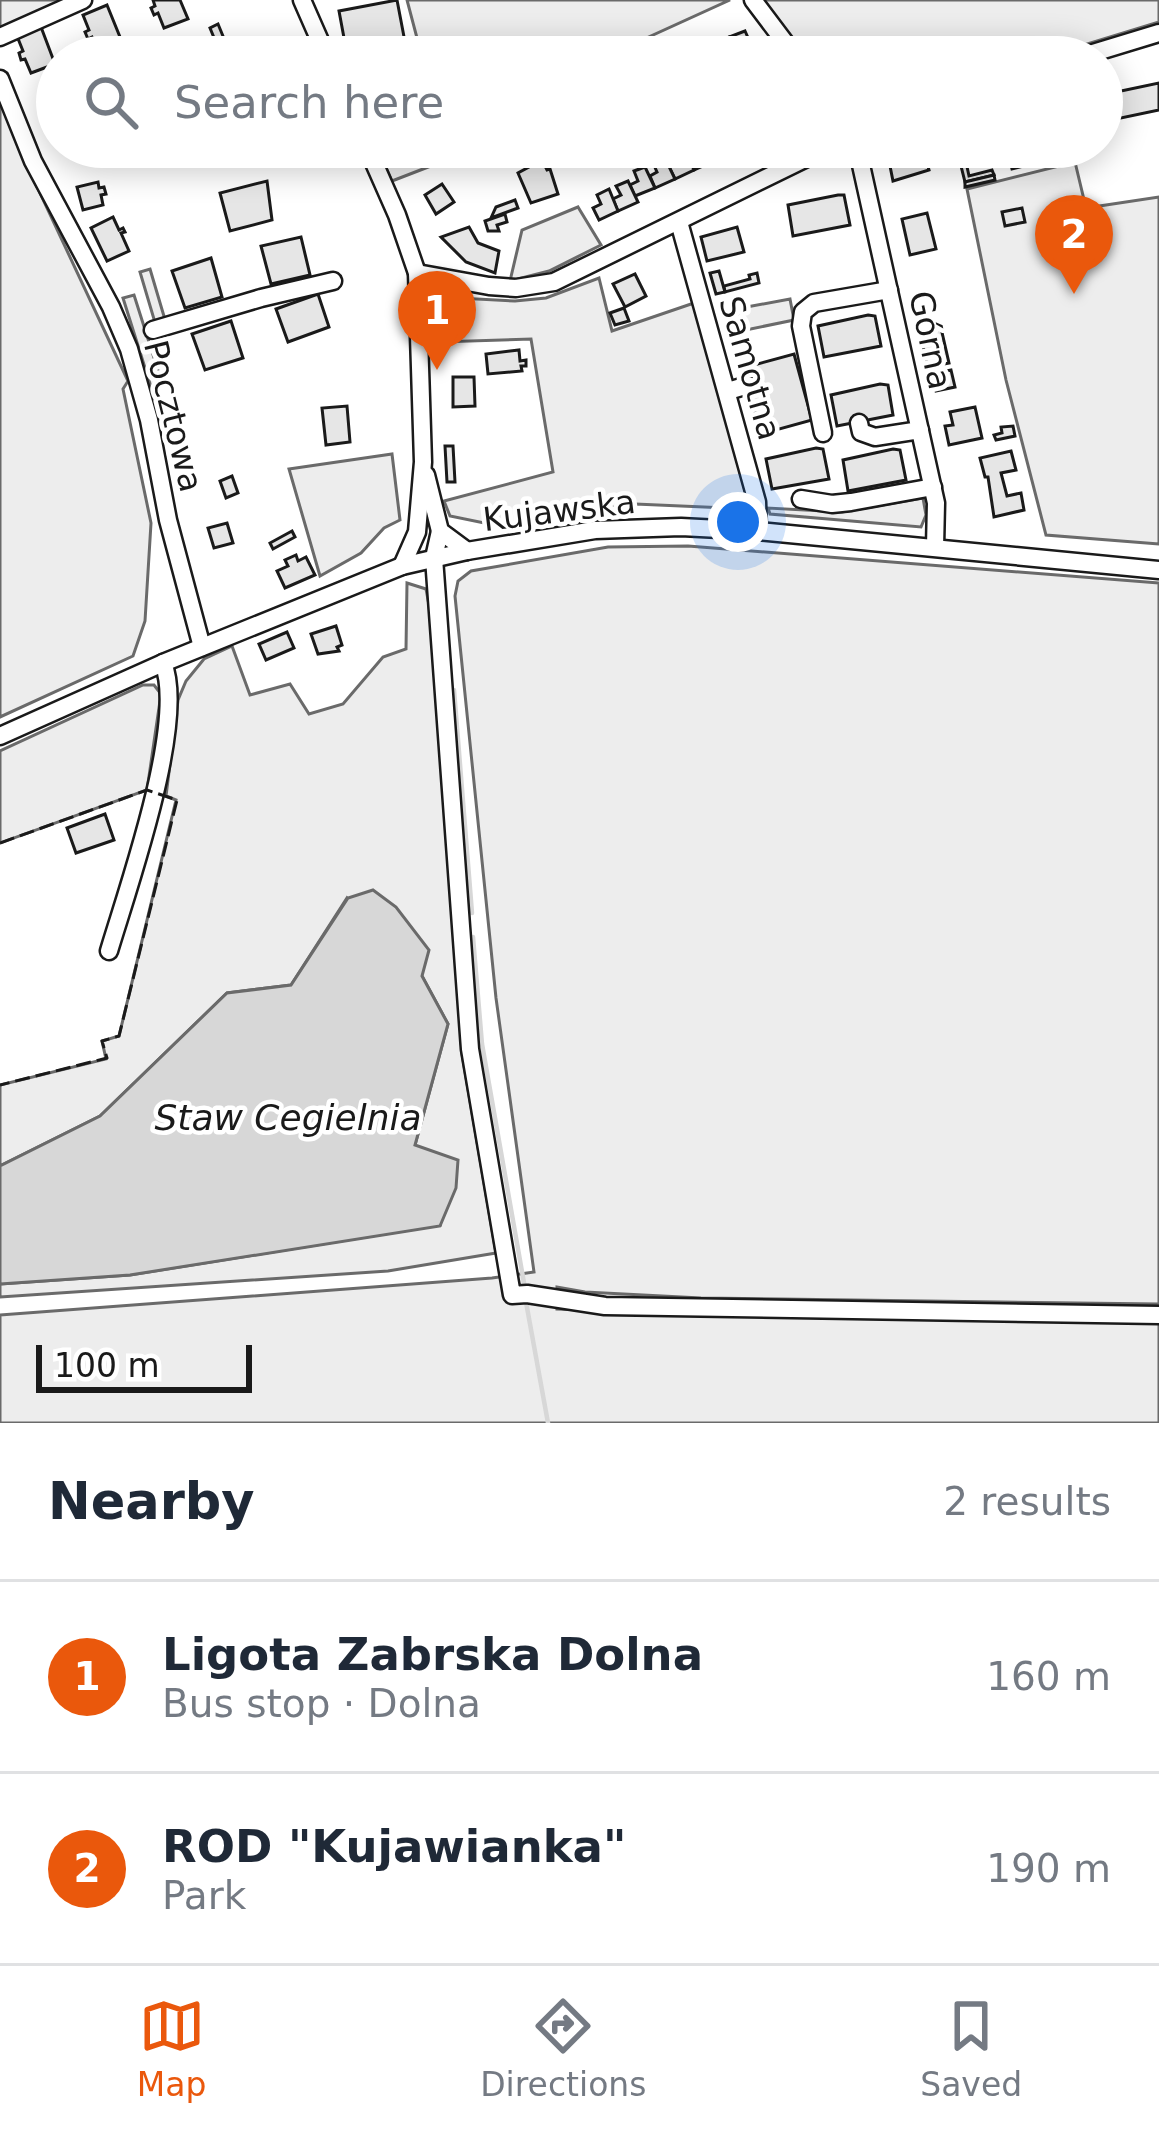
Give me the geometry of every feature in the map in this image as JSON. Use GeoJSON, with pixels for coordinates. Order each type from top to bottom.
{"type":"FeatureCollection","features":[{"type":"Feature","properties":{"kind":"street"},"geometry":{"type":"LineString","coordinates":[[0,37],[82,0]]}},
{"type":"Feature","properties":{"kind":"street"},"geometry":{"type":"LineString","coordinates":[[302,0],[318,36]]}},
{"type":"Feature","properties":{"kind":"street"},"geometry":{"type":"LineString","coordinates":[[753,0],[780,36]]}},
{"type":"Feature","properties":{"kind":"street"},"geometry":{"type":"LineString","coordinates":[[1123,44],[1159,33]]}},
{"type":"Feature","properties":{"kind":"street","name":"Pocztowa"},"geometry":{"type":"LineString","coordinates":[[0,79],[36,167]]}},
{"type":"Feature","properties":{"kind":"street","name":"Pocztowa"},"geometry":{"type":"LineString","coordinates":[[37,168],[129,350],[202,647]]}},
{"type":"Feature","properties":{"kind":"street"},"geometry":{"type":"LineString","coordinates":[[376,168],[416,273],[423,462],[417,532],[401,566]]}},
{"type":"Feature","properties":{"kind":"street"},"geometry":{"type":"LineString","coordinates":[[416,273],[516,288],[554,282],[787,168]]}},
{"type":"Feature","properties":{"kind":"street","name":"Górna"},"geometry":{"type":"LineString","coordinates":[[862,168],[937,503],[935,547]]}},
{"type":"Feature","properties":{"kind":"street","name":"Samotna"},"geometry":{"type":"LineString","coordinates":[[679,222],[757,502],[758,531]]}},
{"type":"Feature","properties":{"kind":"street"},"geometry":{"type":"LineString","coordinates":[[153,330],[333,281]]}},
{"type":"Feature","properties":{"kind":"street"},"geometry":{"type":"LineString","coordinates":[[823,433],[801,326],[803,312],[814,303],[889,290]]}},
{"type":"Feature","properties":{"kind":"street"},"geometry":{"type":"LineString","coordinates":[[728,391],[748,386]]}},
{"type":"Feature","properties":{"kind":"street"},"geometry":{"type":"LineString","coordinates":[[859,423],[861,432],[875,437],[920,430]]}},
{"type":"Feature","properties":{"kind":"street"},"geometry":{"type":"LineString","coordinates":[[423,462],[440,531],[434,558],[470,1048],[512,1295],[605,1306],[1159,1315]]}},
{"type":"Feature","properties":{"kind":"street"},"geometry":{"type":"LineString","coordinates":[[801,499],[832,504],[933,487]]}},
{"type":"Feature","properties":{"kind":"street","name":"Kujawska"},"geometry":{"type":"LineString","coordinates":[[0,736],[401,566],[595,530],[758,531],[1159,570]]}},
{"type":"Feature","properties":{"kind":"street"},"geometry":{"type":"LineString","coordinates":[[440,531],[467,551]]}},
{"type":"Feature","properties":{"kind":"street"},"geometry":{"type":"LineString","coordinates":[[417,532],[434,558]]}},
{"type":"Feature","properties":{"kind":"street"},"geometry":{"type":"LineString","coordinates":[[109,951],[160,772],[170,694],[163,663]]}},
{"type":"Feature","properties":{"kind":"shaded area"},"geometry":{"type":"Polygon","coordinates":[[[0,0],[71,0],[0,29],[0,0]]]}},
{"type":"Feature","properties":{"kind":"shaded area"},"geometry":{"type":"Polygon","coordinates":[[[407,0],[730,0],[651,36],[416,36],[407,0]]]}},
{"type":"Feature","properties":{"kind":"shaded area"},"geometry":{"type":"Polygon","coordinates":[[[762,0],[1159,0],[1159,22],[1113,36],[789,36],[762,0]]]}},
{"type":"Feature","properties":{"kind":"shaded area"},"geometry":{"type":"Polygon","coordinates":[[[0,101],[128,381],[123,389],[151,523],[145,621],[133,656],[0,717],[0,101]]]}},
{"type":"Feature","properties":{"kind":"shaded area"},"geometry":{"type":"Polygon","coordinates":[[[386,168],[426,168],[392,181],[386,168]]]}},
{"type":"Feature","properties":{"kind":"shaded area"},"geometry":{"type":"Polygon","coordinates":[[[1051,168],[1076,168],[1086,208],[1159,197],[1159,544],[1046,535],[1006,380],[967,189],[1051,168]]]}},
{"type":"Feature","properties":{"kind":"shaded area"},"geometry":{"type":"Polygon","coordinates":[[[578,207],[601,245],[549,271],[510,281],[522,230],[578,207]]]}},
{"type":"Feature","properties":{"kind":"shaded area"},"geometry":{"type":"Polygon","coordinates":[[[150,269],[166,323],[156,326],[140,272],[150,269]]]}},
{"type":"Feature","properties":{"kind":"shaded area"},"geometry":{"type":"Polygon","coordinates":[[[599,278],[612,331],[694,303],[750,509],[635,504],[494,525],[450,516],[444,501],[553,472],[531,339],[438,342],[438,307],[458,298],[546,298],[599,278]]]}},
{"type":"Feature","properties":{"kind":"shaded area"},"geometry":{"type":"Polygon","coordinates":[[[134,295],[162,383],[151,387],[123,298],[134,295]]]}},
{"type":"Feature","properties":{"kind":"shaded area"},"geometry":{"type":"Polygon","coordinates":[[[790,299],[794,320],[741,331],[736,309],[790,299]]]}},
{"type":"Feature","properties":{"kind":"shaded area"},"geometry":{"type":"Polygon","coordinates":[[[392,454],[400,520],[384,528],[361,553],[320,576],[289,469],[392,454]]]}},
{"type":"Feature","properties":{"kind":"shaded area"},"geometry":{"type":"Polygon","coordinates":[[[923,498],[926,515],[921,527],[770,514],[768,508],[842,512],[923,498]]]}},
{"type":"Feature","properties":{"kind":"shaded area"},"geometry":{"type":"Polygon","coordinates":[[[688,546],[1159,583],[1159,1304],[701,1298],[557,1287],[557,1309],[1159,1323],[1159,1423],[0,1423],[0,1315],[534,1272],[496,998],[455,596],[458,581],[471,571],[608,547],[688,546]]]}},
{"type":"Feature","properties":{"kind":"shaded area"},"geometry":{"type":"Polygon","coordinates":[[[407,583],[426,589],[429,605],[462,1054],[496,1253],[388,1271],[0,1297],[0,1284],[130,1275],[440,1225],[415,1145],[448,1024],[422,976],[347,898],[291,985],[227,993],[100,1116],[0,1166],[0,1085],[106,1059],[102,1041],[119,1036],[176,800],[166,796],[178,700],[186,681],[204,659],[232,646],[250,695],[290,684],[309,714],[343,704],[383,657],[406,649],[407,583]]]}},
{"type":"Feature","properties":{"kind":"shaded area"},"geometry":{"type":"Polygon","coordinates":[[[143,685],[154,685],[161,694],[147,790],[0,843],[0,751],[143,685]]]}},
{"type":"Feature","properties":{"kind":"water","name":"Staw Cegielnia"},"geometry":{"type":"Polygon","coordinates":[[[373,890],[396,907],[429,950],[422,976],[448,1024],[415,1145],[458,1160],[456,1188],[440,1226],[130,1275],[0,1284],[0,1166],[100,1116],[227,993],[291,985],[348,898],[373,890]]]}},
{"type":"Feature","properties":{"kind":"building"},"geometry":{"type":"Polygon","coordinates":[[[153,0],[180,0],[188,19],[164,28],[151,8],[153,0]]]}},
{"type":"Feature","properties":{"kind":"building"},"geometry":{"type":"Polygon","coordinates":[[[397,0],[404,36],[344,36],[339,11],[397,0]]]}},
{"type":"Feature","properties":{"kind":"building"},"geometry":{"type":"Polygon","coordinates":[[[107,5],[120,36],[87,36],[83,15],[107,5]]]}},
{"type":"Feature","properties":{"kind":"building"},"geometry":{"type":"Polygon","coordinates":[[[218,24],[223,36],[213,36],[210,28],[218,24]]]}},
{"type":"Feature","properties":{"kind":"building"},"geometry":{"type":"Polygon","coordinates":[[[41,27],[44,36],[36,36],[36,71],[31,73],[25,59],[21,60],[17,36],[41,27]]]}},
{"type":"Feature","properties":{"kind":"building"},"geometry":{"type":"Polygon","coordinates":[[[1159,83],[1159,110],[1123,118],[1123,91],[1159,83]]]}},
{"type":"Feature","properties":{"kind":"building"},"geometry":{"type":"Polygon","coordinates":[[[527,168],[550,169],[558,194],[531,203],[518,173],[527,168]]]}},
{"type":"Feature","properties":{"kind":"building"},"geometry":{"type":"Polygon","coordinates":[[[645,168],[655,188],[635,196],[630,185],[638,181],[634,171],[645,168]]]}},
{"type":"Feature","properties":{"kind":"building"},"geometry":{"type":"Polygon","coordinates":[[[655,168],[670,168],[675,179],[655,188],[650,176],[657,172],[655,168]]]}},
{"type":"Feature","properties":{"kind":"building"},"geometry":{"type":"Polygon","coordinates":[[[670,168],[693,168],[694,170],[675,179],[670,168]]]}},
{"type":"Feature","properties":{"kind":"building"},"geometry":{"type":"Polygon","coordinates":[[[890,168],[928,168],[929,170],[893,181],[890,168]]]}},
{"type":"Feature","properties":{"kind":"building"},"geometry":{"type":"Polygon","coordinates":[[[962,168],[967,168],[969,176],[992,170],[994,175],[965,182],[962,168]]]}},
{"type":"Feature","properties":{"kind":"building"},"geometry":{"type":"Polygon","coordinates":[[[994,175],[995,180],[965,187],[965,182],[994,175]]]}},
{"type":"Feature","properties":{"kind":"building"},"geometry":{"type":"Polygon","coordinates":[[[267,181],[272,220],[230,231],[220,193],[267,181]]]}},
{"type":"Feature","properties":{"kind":"building"},"geometry":{"type":"Polygon","coordinates":[[[628,181],[638,202],[618,211],[613,199],[621,195],[616,186],[628,181]]]}},
{"type":"Feature","properties":{"kind":"building"},"geometry":{"type":"Polygon","coordinates":[[[98,182],[106,194],[101,195],[103,205],[83,210],[77,187],[98,182]]]}},
{"type":"Feature","properties":{"kind":"building"},"geometry":{"type":"Polygon","coordinates":[[[442,184],[454,202],[436,214],[425,195],[442,184]]]}},
{"type":"Feature","properties":{"kind":"building"},"geometry":{"type":"Polygon","coordinates":[[[609,189],[618,211],[599,220],[593,208],[601,204],[597,195],[609,189]]]}},
{"type":"Feature","properties":{"kind":"building"},"geometry":{"type":"Polygon","coordinates":[[[844,195],[850,225],[793,236],[788,205],[844,195]]]}},
{"type":"Feature","properties":{"kind":"building"},"geometry":{"type":"Polygon","coordinates":[[[515,200],[518,208],[491,218],[496,207],[515,200]]]}},
{"type":"Feature","properties":{"kind":"building"},"geometry":{"type":"Polygon","coordinates":[[[1022,208],[1025,222],[1005,226],[1002,212],[1022,208]]]}},
{"type":"Feature","properties":{"kind":"building"},"geometry":{"type":"Polygon","coordinates":[[[927,213],[936,249],[910,255],[902,219],[927,213]]]}},
{"type":"Feature","properties":{"kind":"building"},"geometry":{"type":"Polygon","coordinates":[[[505,214],[507,222],[497,225],[499,231],[488,231],[485,221],[505,214]]]}},
{"type":"Feature","properties":{"kind":"building"},"geometry":{"type":"Polygon","coordinates":[[[113,217],[125,232],[121,233],[129,251],[107,261],[91,228],[113,217]]]}},
{"type":"Feature","properties":{"kind":"building"},"geometry":{"type":"Polygon","coordinates":[[[469,227],[478,243],[499,251],[495,273],[466,262],[441,237],[469,227]]]}},
{"type":"Feature","properties":{"kind":"building"},"geometry":{"type":"Polygon","coordinates":[[[737,227],[744,252],[707,261],[701,237],[737,227]]]}},
{"type":"Feature","properties":{"kind":"building"},"geometry":{"type":"Polygon","coordinates":[[[301,237],[310,275],[271,284],[261,246],[301,237]]]}},
{"type":"Feature","properties":{"kind":"building"},"geometry":{"type":"Polygon","coordinates":[[[211,258],[222,297],[185,308],[172,271],[211,258]]]}},
{"type":"Feature","properties":{"kind":"building"},"geometry":{"type":"Polygon","coordinates":[[[719,271],[725,292],[716,294],[710,273],[719,271]]]}},
{"type":"Feature","properties":{"kind":"building"},"geometry":{"type":"Polygon","coordinates":[[[757,273],[759,283],[725,292],[724,286],[757,273]]]}},
{"type":"Feature","properties":{"kind":"building"},"geometry":{"type":"Polygon","coordinates":[[[635,274],[646,296],[625,307],[613,284],[635,274]]]}},
{"type":"Feature","properties":{"kind":"building"},"geometry":{"type":"Polygon","coordinates":[[[318,294],[329,327],[288,342],[276,309],[318,294]]]}},
{"type":"Feature","properties":{"kind":"building"},"geometry":{"type":"Polygon","coordinates":[[[624,308],[629,321],[615,325],[610,313],[624,308]]]}},
{"type":"Feature","properties":{"kind":"building"},"geometry":{"type":"Polygon","coordinates":[[[875,316],[881,346],[824,357],[818,326],[875,316]]]}},
{"type":"Feature","properties":{"kind":"building"},"geometry":{"type":"Polygon","coordinates":[[[231,321],[243,358],[205,370],[192,334],[231,321]]]}},
{"type":"Feature","properties":{"kind":"building"},"geometry":{"type":"Polygon","coordinates":[[[941,328],[949,363],[928,367],[920,333],[941,328]]]}},
{"type":"Feature","properties":{"kind":"building"},"geometry":{"type":"Polygon","coordinates":[[[519,350],[520,361],[526,360],[522,371],[488,374],[486,354],[519,350]]]}},
{"type":"Feature","properties":{"kind":"building"},"geometry":{"type":"Polygon","coordinates":[[[794,354],[812,420],[761,434],[743,368],[794,354]]]}},
{"type":"Feature","properties":{"kind":"building"},"geometry":{"type":"Polygon","coordinates":[[[951,370],[955,387],[936,391],[932,374],[951,370]]]}},
{"type":"Feature","properties":{"kind":"building"},"geometry":{"type":"Polygon","coordinates":[[[453,377],[474,377],[475,406],[453,407],[453,377]]]}},
{"type":"Feature","properties":{"kind":"building"},"geometry":{"type":"Polygon","coordinates":[[[888,385],[893,415],[837,426],[831,395],[888,385]]]}},
{"type":"Feature","properties":{"kind":"building"},"geometry":{"type":"Polygon","coordinates":[[[347,406],[350,442],[326,445],[322,408],[347,406]]]}},
{"type":"Feature","properties":{"kind":"building"},"geometry":{"type":"Polygon","coordinates":[[[975,407],[982,438],[949,445],[945,426],[953,425],[950,412],[975,407]]]}},
{"type":"Feature","properties":{"kind":"building"},"geometry":{"type":"Polygon","coordinates":[[[1013,426],[1015,436],[996,440],[994,435],[1002,433],[1001,427],[1013,426]]]}},
{"type":"Feature","properties":{"kind":"building"},"geometry":{"type":"Polygon","coordinates":[[[445,446],[453,446],[455,482],[447,482],[445,446]]]}},
{"type":"Feature","properties":{"kind":"building"},"geometry":{"type":"Polygon","coordinates":[[[823,449],[829,479],[772,489],[766,459],[823,449]]]}},
{"type":"Feature","properties":{"kind":"building"},"geometry":{"type":"Polygon","coordinates":[[[900,450],[906,480],[848,491],[843,460],[900,450]]]}},
{"type":"Feature","properties":{"kind":"building"},"geometry":{"type":"Polygon","coordinates":[[[1011,451],[1016,470],[1001,473],[1007,496],[1021,493],[1024,510],[994,517],[980,458],[1011,451]]]}},
{"type":"Feature","properties":{"kind":"building"},"geometry":{"type":"Polygon","coordinates":[[[232,476],[238,493],[226,498],[220,481],[232,476]]]}},
{"type":"Feature","properties":{"kind":"building"},"geometry":{"type":"Polygon","coordinates":[[[227,523],[233,543],[214,548],[208,528],[227,523]]]}},
{"type":"Feature","properties":{"kind":"building"},"geometry":{"type":"Polygon","coordinates":[[[292,531],[295,537],[273,549],[270,543],[292,531]]]}},
{"type":"Feature","properties":{"kind":"building"},"geometry":{"type":"Polygon","coordinates":[[[296,555],[298,561],[306,557],[315,575],[285,588],[277,571],[296,555]]]}},
{"type":"Feature","properties":{"kind":"building"},"geometry":{"type":"Polygon","coordinates":[[[336,626],[342,645],[339,651],[318,654],[311,634],[336,626]]]}},
{"type":"Feature","properties":{"kind":"building"},"geometry":{"type":"Polygon","coordinates":[[[287,632],[294,648],[266,660],[259,644],[287,632]]]}},
{"type":"Feature","properties":{"kind":"building"},"geometry":{"type":"Polygon","coordinates":[[[105,814],[114,840],[76,853],[67,828],[105,814]]]}},
{"type":"Feature","properties":{"kind":"waterway"},"geometry":{"type":"LineString","coordinates":[[454,690],[472,913]]}},
{"type":"Feature","properties":{"kind":"waterway"},"geometry":{"type":"LineString","coordinates":[[473,937],[482,1044],[524,1283]]}},
{"type":"Feature","properties":{"kind":"waterway"},"geometry":{"type":"LineString","coordinates":[[526,1302],[548,1423]]}},
{"type":"Feature","properties":{"kind":"fence"},"geometry":{"type":"LineString","coordinates":[[0,843],[147,790],[177,800],[119,1036],[102,1041],[107,1058],[0,1085]]}},
{"type":"Feature","properties":{"kind":"place","name":"ROD \"Kujawianka\""},"geometry":{"type":"Point","coordinates":[1074,294]}},
{"type":"Feature","properties":{"kind":"place","name":"Ligota Zabrska Dolna"},"geometry":{"type":"Point","coordinates":[437,370]}}]}
